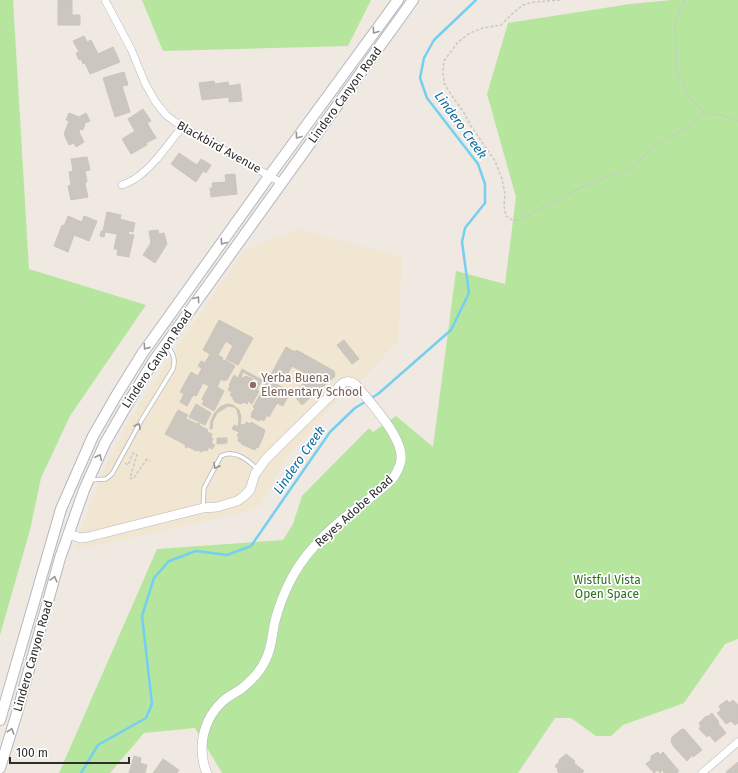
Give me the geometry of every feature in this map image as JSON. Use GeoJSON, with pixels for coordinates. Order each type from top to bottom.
{"type":"FeatureCollection","features":[{"type":"Feature","properties":{"kind":"main road","name":"Lindero Canyon Road"},"geometry":{"type":"LineString","coordinates":[[0,720],[61,509],[93,436],[142,354],[398,0]]}},
{"type":"Feature","properties":{"kind":"main road","name":"Lindero Canyon Road"},"geometry":{"type":"LineString","coordinates":[[0,768],[68,534],[88,480],[105,443],[153,362],[166,343],[413,0]]}},
{"type":"Feature","properties":{"kind":"main road"},"geometry":{"type":"LineString","coordinates":[[31,612],[44,615]]}},
{"type":"Feature","properties":{"kind":"street","name":"Blackbird Avenue"},"geometry":{"type":"LineString","coordinates":[[105,0],[131,49],[145,83],[155,101],[166,115],[182,127],[282,183]]}},
{"type":"Feature","properties":{"kind":"street"},"geometry":{"type":"LineString","coordinates":[[122,186],[136,178],[146,169],[158,157],[182,127]]}},
{"type":"Feature","properties":{"kind":"street","name":"Reyes Adobe Road"},"geometry":{"type":"LineString","coordinates":[[68,534],[81,538],[88,537],[202,508],[217,507],[237,501],[250,490],[257,469],[266,458],[343,383],[350,381],[355,384],[395,436],[400,449],[401,459],[399,468],[385,485],[332,528],[312,548],[298,567],[281,601],[275,621],[271,647],[266,660],[252,680],[224,700],[212,714],[203,739],[202,754],[207,773]]}},
{"type":"Feature","properties":{"kind":"street"},"geometry":{"type":"LineString","coordinates":[[702,773],[738,742]]}},
{"type":"Feature","properties":{"kind":"lane"},"geometry":{"type":"LineString","coordinates":[[88,480],[106,479],[112,474],[141,421],[173,369],[175,361],[166,343]]}},
{"type":"Feature","properties":{"kind":"lane"},"geometry":{"type":"LineString","coordinates":[[202,508],[204,488],[221,456],[231,453],[234,454],[249,461],[257,469]]}},
{"type":"Feature","properties":{"kind":"path"},"geometry":{"type":"LineString","coordinates":[[560,0],[534,2],[523,5],[501,25],[483,28],[470,33],[458,42],[444,61],[444,83],[494,161],[502,179],[505,194],[504,206],[506,216],[512,220],[518,220],[582,187],[603,178],[618,174],[642,158],[658,143],[689,126],[704,113]]}},
{"type":"Feature","properties":{"kind":"path"},"geometry":{"type":"LineString","coordinates":[[685,0],[675,26],[677,73],[689,96],[704,113],[720,115],[738,121]]}},
{"type":"Feature","properties":{"kind":"path"},"geometry":{"type":"LineString","coordinates":[[119,461],[128,465],[133,453],[137,455],[130,478],[133,479],[146,459],[150,461]]}},
{"type":"Feature","properties":{"kind":"shaded area","name":"Yerba Buena Elementary School"},"geometry":{"type":"Polygon","coordinates":[[[298,229],[402,257],[398,341],[362,380],[346,390],[287,457],[260,505],[249,511],[91,547],[81,548],[74,546],[103,472],[138,406],[183,338],[245,250],[298,229]]]}},
{"type":"Feature","properties":{"kind":"green space"},"geometry":{"type":"Polygon","coordinates":[[[0,0],[13,0],[29,269],[146,305],[70,416],[41,478],[30,530],[0,635],[0,0]]]}},
{"type":"Feature","properties":{"kind":"green space"},"geometry":{"type":"Polygon","coordinates":[[[142,0],[371,0],[348,46],[163,51],[142,0]]]}},
{"type":"Feature","properties":{"kind":"green space","name":"Wistful Vista Open Space"},"geometry":{"type":"Polygon","coordinates":[[[672,0],[738,0],[738,639],[725,644],[684,703],[623,725],[611,736],[596,736],[571,718],[555,718],[518,773],[222,773],[195,728],[144,733],[110,773],[59,773],[157,549],[283,540],[293,524],[302,496],[369,428],[373,432],[396,416],[433,447],[456,271],[505,284],[516,197],[487,94],[508,23],[630,4],[672,0]]]}},
{"type":"Feature","properties":{"kind":"building"},"geometry":{"type":"Polygon","coordinates":[[[58,0],[72,0],[72,15],[80,15],[80,25],[58,25],[58,0]]]}},
{"type":"Feature","properties":{"kind":"building"},"geometry":{"type":"Polygon","coordinates":[[[84,36],[87,42],[91,40],[98,54],[113,47],[120,62],[90,74],[85,63],[83,64],[81,59],[79,60],[76,53],[79,52],[73,41],[84,36]]]}},
{"type":"Feature","properties":{"kind":"building"},"geometry":{"type":"Polygon","coordinates":[[[124,72],[128,85],[122,86],[130,112],[115,117],[103,78],[124,72]]]}},
{"type":"Feature","properties":{"kind":"building"},"geometry":{"type":"Polygon","coordinates":[[[214,81],[215,84],[228,82],[229,86],[240,84],[242,101],[229,102],[229,97],[202,100],[199,83],[214,81]]]}},
{"type":"Feature","properties":{"kind":"building"},"geometry":{"type":"Polygon","coordinates":[[[143,109],[151,121],[147,123],[156,138],[131,154],[122,139],[135,131],[128,119],[143,109]]]}},
{"type":"Feature","properties":{"kind":"building"},"geometry":{"type":"Polygon","coordinates":[[[69,113],[79,117],[86,113],[90,121],[85,123],[83,130],[80,129],[79,132],[84,142],[76,147],[74,143],[69,145],[64,134],[69,121],[66,120],[69,113]]]}},
{"type":"Feature","properties":{"kind":"building"},"geometry":{"type":"Polygon","coordinates":[[[179,153],[197,165],[201,159],[211,165],[206,173],[203,171],[196,182],[171,164],[179,153]]]}},
{"type":"Feature","properties":{"kind":"building"},"geometry":{"type":"Polygon","coordinates":[[[87,157],[90,170],[85,171],[87,181],[85,184],[88,197],[71,200],[68,186],[71,185],[69,172],[73,171],[71,159],[87,157]]]}},
{"type":"Feature","properties":{"kind":"building"},"geometry":{"type":"Polygon","coordinates":[[[235,174],[237,194],[211,197],[210,188],[213,188],[212,183],[226,182],[225,175],[235,174]]]}},
{"type":"Feature","properties":{"kind":"building"},"geometry":{"type":"Polygon","coordinates":[[[107,212],[121,215],[120,219],[135,223],[133,232],[129,231],[128,234],[134,235],[129,257],[117,255],[118,249],[114,249],[117,234],[105,232],[104,237],[100,236],[101,231],[103,231],[107,212]]]}},
{"type":"Feature","properties":{"kind":"building"},"geometry":{"type":"Polygon","coordinates":[[[68,216],[82,222],[84,216],[97,221],[89,241],[74,235],[68,252],[54,246],[62,225],[64,226],[68,216]]]}},
{"type":"Feature","properties":{"kind":"building"},"geometry":{"type":"Polygon","coordinates":[[[158,230],[159,234],[164,233],[167,244],[155,263],[143,255],[151,243],[149,231],[158,230]]]}},
{"type":"Feature","properties":{"kind":"building"},"geometry":{"type":"Polygon","coordinates":[[[219,320],[253,338],[238,365],[226,359],[233,346],[226,341],[218,355],[223,358],[222,360],[225,360],[235,366],[227,380],[225,379],[225,381],[221,379],[217,387],[224,391],[214,411],[202,404],[204,401],[202,399],[209,386],[203,383],[196,396],[193,395],[187,406],[180,402],[184,394],[180,392],[191,372],[198,376],[202,368],[198,366],[201,361],[205,363],[210,354],[203,350],[219,320]]]}},
{"type":"Feature","properties":{"kind":"building"},"geometry":{"type":"Polygon","coordinates":[[[344,340],[359,359],[352,364],[337,345],[344,340]]]}},
{"type":"Feature","properties":{"kind":"building"},"geometry":{"type":"Polygon","coordinates":[[[286,347],[295,352],[296,350],[302,353],[334,371],[335,376],[302,405],[292,393],[312,377],[292,366],[283,382],[278,379],[276,382],[269,378],[286,347]]]}},
{"type":"Feature","properties":{"kind":"building"},"geometry":{"type":"Polygon","coordinates":[[[242,369],[262,380],[257,390],[259,391],[252,404],[248,401],[247,404],[244,402],[241,404],[235,402],[233,397],[230,395],[232,392],[228,390],[229,385],[234,375],[238,378],[242,369]],[[243,372],[241,377],[244,378],[245,376],[251,378],[255,382],[254,384],[257,385],[259,381],[243,372]]]}},
{"type":"Feature","properties":{"kind":"building"},"geometry":{"type":"Polygon","coordinates":[[[268,380],[290,391],[290,393],[283,406],[277,403],[269,417],[267,415],[264,421],[261,419],[259,421],[251,417],[251,414],[255,408],[253,407],[268,380]]]}},
{"type":"Feature","properties":{"kind":"building"},"geometry":{"type":"Polygon","coordinates":[[[196,404],[211,413],[205,425],[189,417],[196,404]]]}},
{"type":"Feature","properties":{"kind":"building"},"geometry":{"type":"Polygon","coordinates":[[[227,404],[233,405],[239,410],[241,417],[240,425],[242,425],[241,428],[238,427],[239,419],[237,410],[234,407],[228,406],[217,413],[213,421],[212,429],[210,429],[214,414],[220,407],[227,404]]]}},
{"type":"Feature","properties":{"kind":"building"},"geometry":{"type":"Polygon","coordinates":[[[178,410],[188,415],[185,419],[200,424],[199,425],[208,430],[207,432],[212,434],[211,437],[213,439],[211,443],[215,445],[212,449],[209,447],[207,451],[196,451],[187,446],[187,448],[185,447],[186,445],[165,434],[178,410]]]}},
{"type":"Feature","properties":{"kind":"building"},"geometry":{"type":"Polygon","coordinates":[[[246,422],[250,424],[251,422],[265,430],[258,448],[256,447],[255,450],[241,444],[242,443],[238,441],[239,437],[237,436],[239,432],[232,429],[234,425],[241,428],[242,424],[245,425],[246,422]]]}},
{"type":"Feature","properties":{"kind":"building"},"geometry":{"type":"Polygon","coordinates":[[[217,438],[227,438],[227,443],[217,444],[217,438]]]}},
{"type":"Feature","properties":{"kind":"building"},"geometry":{"type":"Polygon","coordinates":[[[727,700],[729,703],[733,700],[738,705],[738,723],[735,725],[731,721],[726,724],[717,713],[721,710],[719,706],[727,700]]]}},
{"type":"Feature","properties":{"kind":"building"},"geometry":{"type":"Polygon","coordinates":[[[712,713],[726,733],[715,742],[709,735],[707,737],[699,728],[701,727],[699,723],[706,716],[707,717],[712,713]]]}},
{"type":"Feature","properties":{"kind":"building"},"geometry":{"type":"Polygon","coordinates":[[[684,729],[702,750],[693,757],[691,755],[687,761],[671,742],[672,737],[684,729]]]}},
{"type":"Feature","properties":{"kind":"building"},"geometry":{"type":"Polygon","coordinates":[[[658,752],[660,755],[663,752],[679,771],[677,773],[663,773],[663,770],[660,773],[658,770],[654,773],[646,764],[651,760],[651,756],[658,752]]]}},
{"type":"Feature","properties":{"kind":"building"},"geometry":{"type":"Polygon","coordinates":[[[566,754],[584,771],[582,773],[559,773],[557,771],[558,769],[555,766],[566,754]]]}},
{"type":"Feature","properties":{"kind":"building"},"geometry":{"type":"Polygon","coordinates":[[[134,756],[141,758],[140,763],[147,765],[145,773],[129,773],[134,756]]]}},
{"type":"Feature","properties":{"kind":"building"},"geometry":{"type":"Polygon","coordinates":[[[163,759],[179,770],[177,773],[153,773],[163,759]]]}},
{"type":"Feature","properties":{"kind":"building"},"geometry":{"type":"Polygon","coordinates":[[[738,762],[738,773],[726,772],[738,762]]]}},
{"type":"Feature","properties":{"kind":"waterway","name":"Lindero Creek"},"geometry":{"type":"LineString","coordinates":[[81,773],[98,745],[146,718],[152,704],[142,616],[154,578],[169,561],[196,551],[227,555],[251,546],[330,432],[355,408],[378,394],[451,330],[469,293],[462,242],[465,228],[485,203],[485,184],[478,164],[427,98],[420,78],[424,58],[434,40],[476,0]]}},
{"type":"Feature","properties":{"kind":"place","name":"Yerba Buena Elementary School"},"geometry":{"type":"Point","coordinates":[253,385]}}]}
